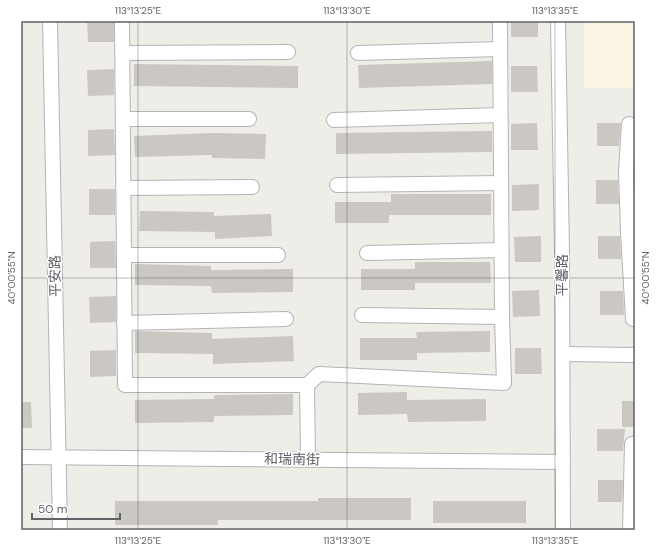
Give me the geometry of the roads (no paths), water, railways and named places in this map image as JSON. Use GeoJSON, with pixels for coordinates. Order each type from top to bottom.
{"type":"FeatureCollection","features":[{"type":"Feature","properties":{"kind":"street","name":"平安路"},"geometry":{"type":"LineString","coordinates":[[50,21],[60,530]]}},
{"type":"Feature","properties":{"kind":"street"},"geometry":{"type":"LineString","coordinates":[[122,21],[124,385],[307,385],[319,374],[504,383],[501,250],[500,21]]}},
{"type":"Feature","properties":{"kind":"street","name":"平馨路"},"geometry":{"type":"LineString","coordinates":[[558,21],[562,244],[563,530]]}},
{"type":"Feature","properties":{"kind":"street"},"geometry":{"type":"LineString","coordinates":[[358,53],[500,49]]}},
{"type":"Feature","properties":{"kind":"street"},"geometry":{"type":"LineString","coordinates":[[123,52],[288,52]]}},
{"type":"Feature","properties":{"kind":"street"},"geometry":{"type":"LineString","coordinates":[[334,120],[500,115]]}},
{"type":"Feature","properties":{"kind":"street"},"geometry":{"type":"LineString","coordinates":[[123,119],[249,119]]}},
{"type":"Feature","properties":{"kind":"street"},"geometry":{"type":"LineString","coordinates":[[629,124],[634,300],[633,319]]}},
{"type":"Feature","properties":{"kind":"street"},"geometry":{"type":"LineString","coordinates":[[337,185],[501,183]]}},
{"type":"Feature","properties":{"kind":"street"},"geometry":{"type":"LineString","coordinates":[[123,188],[252,187]]}},
{"type":"Feature","properties":{"kind":"street"},"geometry":{"type":"LineString","coordinates":[[367,253],[501,250]]}},
{"type":"Feature","properties":{"kind":"street"},"geometry":{"type":"LineString","coordinates":[[124,255],[278,255]]}},
{"type":"Feature","properties":{"kind":"street"},"geometry":{"type":"LineString","coordinates":[[362,315],[502,317]]}},
{"type":"Feature","properties":{"kind":"street"},"geometry":{"type":"LineString","coordinates":[[124,323],[286,319]]}},
{"type":"Feature","properties":{"kind":"street"},"geometry":{"type":"LineString","coordinates":[[563,354],[635,355]]}},
{"type":"Feature","properties":{"kind":"street"},"geometry":{"type":"LineString","coordinates":[[307,385],[308,459]]}},
{"type":"Feature","properties":{"kind":"street"},"geometry":{"type":"LineString","coordinates":[[630,530],[632,508],[632,444],[635,444]]}},
{"type":"Feature","properties":{"kind":"street","name":"和瑞南街"},"geometry":{"type":"LineString","coordinates":[[21,457],[563,462]]}}]}
